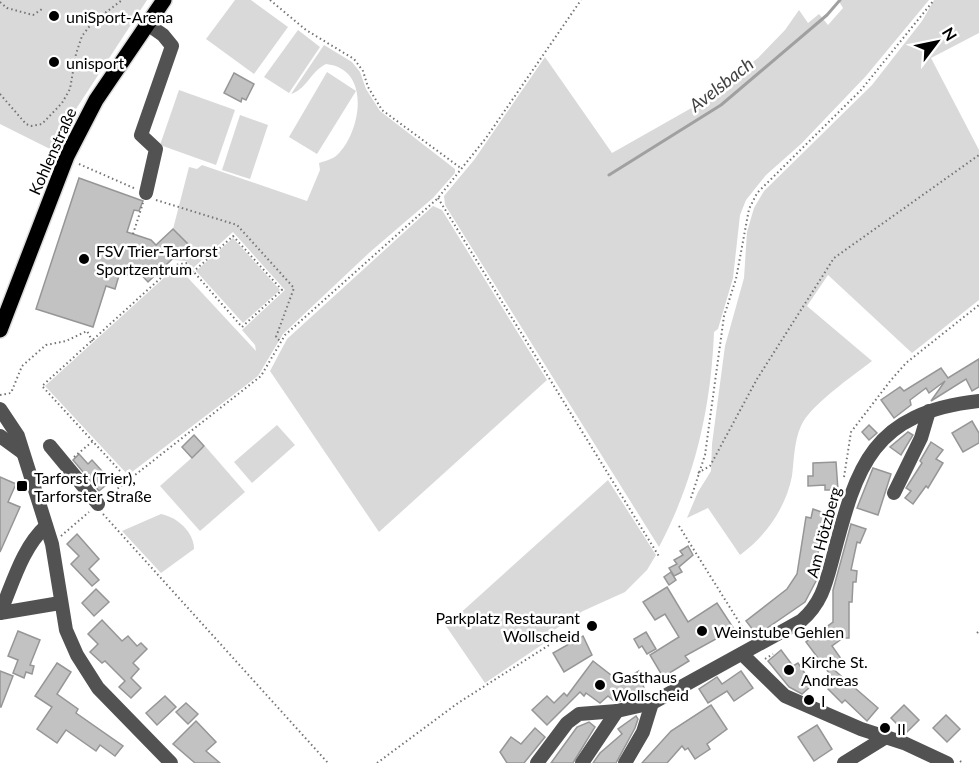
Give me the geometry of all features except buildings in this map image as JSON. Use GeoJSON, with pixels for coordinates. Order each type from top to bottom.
{"type":"FeatureCollection","features":[{"type":"Feature","properties":{"kind":"main road","name":"Kohlenstraße"},"geometry":{"type":"LineString","coordinates":[[0,330],[67,156],[96,100],[146,23],[164,0]]}},
{"type":"Feature","properties":{"kind":"street"},"geometry":{"type":"LineString","coordinates":[[145,195],[156,149],[141,135],[172,46],[163,35],[146,23]]}},
{"type":"Feature","properties":{"kind":"street","name":"Am Hötzberg"},"geometry":{"type":"LineString","coordinates":[[537,763],[572,718],[586,712],[617,711],[657,701],[801,621],[822,595],[852,486],[863,465],[882,440],[896,428],[929,411],[979,401]]}},
{"type":"Feature","properties":{"kind":"street"},"geometry":{"type":"LineString","coordinates":[[0,409],[18,436],[52,544],[66,630],[77,656],[98,688],[171,763]]}},
{"type":"Feature","properties":{"kind":"street"},"geometry":{"type":"LineString","coordinates":[[894,493],[921,438],[929,411]]}},
{"type":"Feature","properties":{"kind":"street"},"geometry":{"type":"LineString","coordinates":[[0,421],[18,436]]}},
{"type":"Feature","properties":{"kind":"street"},"geometry":{"type":"LineString","coordinates":[[0,436],[23,454]]}},
{"type":"Feature","properties":{"kind":"street"},"geometry":{"type":"LineString","coordinates":[[50,446],[97,505]]}},
{"type":"Feature","properties":{"kind":"street"},"geometry":{"type":"LineString","coordinates":[[0,613],[26,551],[34,537],[46,526]]}},
{"type":"Feature","properties":{"kind":"street"},"geometry":{"type":"LineString","coordinates":[[0,613],[60,603]]}},
{"type":"Feature","properties":{"kind":"street"},"geometry":{"type":"LineString","coordinates":[[742,654],[785,696],[956,763]]}},
{"type":"Feature","properties":{"kind":"street"},"geometry":{"type":"LineString","coordinates":[[625,763],[657,701]]}},
{"type":"Feature","properties":{"kind":"street"},"geometry":{"type":"LineString","coordinates":[[582,763],[617,711]]}},
{"type":"Feature","properties":{"kind":"street"},"geometry":{"type":"LineString","coordinates":[[844,763],[886,737]]}},
{"type":"Feature","properties":{"kind":"path"},"geometry":{"type":"LineString","coordinates":[[0,94],[26,124],[31,126],[42,124],[68,95],[76,54],[87,29],[122,0]]}},
{"type":"Feature","properties":{"kind":"path"},"geometry":{"type":"LineString","coordinates":[[270,0],[306,30],[354,59],[363,71],[368,87],[382,110],[462,169]]}},
{"type":"Feature","properties":{"kind":"path"},"geometry":{"type":"LineString","coordinates":[[52,544],[97,505],[261,376],[285,335],[438,198],[486,138],[580,0]]}},
{"type":"Feature","properties":{"kind":"path"},"geometry":{"type":"LineString","coordinates":[[691,498],[705,454],[718,372],[720,337],[736,279],[746,219],[757,193],[861,90],[934,0]]}},
{"type":"Feature","properties":{"kind":"path"},"geometry":{"type":"LineString","coordinates":[[0,2],[2,6],[33,15],[42,9]]}},
{"type":"Feature","properties":{"kind":"path"},"geometry":{"type":"LineString","coordinates":[[698,473],[710,466],[757,379],[834,258],[979,155]]}},
{"type":"Feature","properties":{"kind":"path"},"geometry":{"type":"LineString","coordinates":[[78,164],[145,195],[237,225],[294,288],[276,337],[281,342]]}},
{"type":"Feature","properties":{"kind":"path"},"geometry":{"type":"LineString","coordinates":[[133,234],[145,195]]}},
{"type":"Feature","properties":{"kind":"path"},"geometry":{"type":"LineString","coordinates":[[438,198],[660,558]]}},
{"type":"Feature","properties":{"kind":"path"},"geometry":{"type":"LineString","coordinates":[[194,272],[240,229]]}},
{"type":"Feature","properties":{"kind":"path"},"geometry":{"type":"LineString","coordinates":[[120,471],[42,386],[175,265],[186,264],[242,327],[282,290],[233,236]]}},
{"type":"Feature","properties":{"kind":"path"},"geometry":{"type":"LineString","coordinates":[[852,486],[844,477],[851,432],[906,363],[979,305]]}},
{"type":"Feature","properties":{"kind":"path"},"geometry":{"type":"LineString","coordinates":[[0,395],[12,393],[22,366],[46,345],[66,341],[87,331],[93,341]]}},
{"type":"Feature","properties":{"kind":"path"},"geometry":{"type":"LineString","coordinates":[[76,455],[93,441]]}},
{"type":"Feature","properties":{"kind":"path"},"geometry":{"type":"LineString","coordinates":[[97,505],[328,763]]}},
{"type":"Feature","properties":{"kind":"path"},"geometry":{"type":"LineString","coordinates":[[679,526],[755,647]]}},
{"type":"Feature","properties":{"kind":"path"},"geometry":{"type":"LineString","coordinates":[[377,763],[458,703],[557,640]]}},
{"type":"Feature","properties":{"kind":"shaded area","name":"unisport"},"geometry":{"type":"Polygon","coordinates":[[[0,0],[147,0],[50,149],[0,124],[0,0]]]}},
{"type":"Feature","properties":{"kind":"shaded area"},"geometry":{"type":"Polygon","coordinates":[[[235,0],[251,0],[288,27],[254,74],[206,39],[235,0]]]}},
{"type":"Feature","properties":{"kind":"shaded area"},"geometry":{"type":"Polygon","coordinates":[[[838,0],[929,0],[866,76],[801,144],[766,175],[746,200],[740,215],[733,278],[718,329],[714,332],[709,388],[699,442],[682,495],[659,547],[445,205],[444,196],[474,160],[545,57],[612,153],[695,106],[758,58],[785,30],[799,10],[808,23],[819,14],[828,25],[843,8],[838,0]]]}},
{"type":"Feature","properties":{"kind":"shaded area"},"geometry":{"type":"Polygon","coordinates":[[[934,0],[979,0],[979,33],[931,58],[979,150],[979,300],[912,353],[828,275],[807,306],[872,361],[833,391],[806,418],[797,438],[792,476],[780,510],[758,540],[740,555],[708,508],[687,518],[698,492],[711,471],[712,444],[725,346],[744,278],[747,232],[754,208],[764,191],[872,85],[922,21],[934,0]]]}},
{"type":"Feature","properties":{"kind":"shaded area"},"geometry":{"type":"Polygon","coordinates":[[[298,30],[320,47],[289,93],[264,77],[298,30]]]}},
{"type":"Feature","properties":{"kind":"shaded area"},"geometry":{"type":"Polygon","coordinates":[[[324,45],[352,62],[360,72],[366,89],[380,111],[455,169],[455,173],[433,198],[370,252],[283,334],[258,376],[128,475],[45,386],[177,266],[256,351],[255,345],[242,330],[285,290],[233,232],[193,268],[186,261],[172,260],[188,244],[173,229],[189,167],[197,169],[202,165],[307,201],[320,170],[319,163],[335,156],[352,133],[358,104],[356,89],[351,77],[341,68],[326,64],[316,71],[301,89],[291,94],[324,45]]]}},
{"type":"Feature","properties":{"kind":"shaded area"},"geometry":{"type":"Polygon","coordinates":[[[327,72],[356,91],[317,154],[289,137],[327,72]]]}},
{"type":"Feature","properties":{"kind":"shaded area"},"geometry":{"type":"Polygon","coordinates":[[[179,90],[235,110],[216,165],[160,145],[179,90]]]}},
{"type":"Feature","properties":{"kind":"shaded area"},"geometry":{"type":"Polygon","coordinates":[[[240,115],[268,125],[250,179],[222,170],[240,115]]]}},
{"type":"Feature","properties":{"kind":"shaded area"},"geometry":{"type":"Polygon","coordinates":[[[433,206],[442,210],[547,380],[379,532],[270,371],[287,339],[433,206]]]}},
{"type":"Feature","properties":{"kind":"shaded area"},"geometry":{"type":"Polygon","coordinates":[[[233,238],[280,290],[243,323],[196,271],[233,238]]]}},
{"type":"Feature","properties":{"kind":"shaded area"},"geometry":{"type":"Polygon","coordinates":[[[277,425],[295,445],[252,483],[234,462],[277,425]]]}},
{"type":"Feature","properties":{"kind":"shaded area"},"geometry":{"type":"Polygon","coordinates":[[[205,446],[245,492],[200,531],[160,486],[205,446]]]}},
{"type":"Feature","properties":{"kind":"shaded area"},"geometry":{"type":"Polygon","coordinates":[[[608,480],[656,555],[647,570],[625,592],[583,611],[551,632],[549,640],[485,683],[446,626],[608,480]]]}},
{"type":"Feature","properties":{"kind":"shaded area"},"geometry":{"type":"Polygon","coordinates":[[[161,514],[173,518],[184,526],[191,537],[194,549],[161,573],[122,531],[161,514]]]}},
{"type":"Feature","properties":{"kind":"waterway","name":"Avelsbach"},"geometry":{"type":"LineString","coordinates":[[609,175],[721,105],[827,15],[840,0]]}},
{"type":"Feature","properties":{"kind":"place","name":"uniSport-Arena"},"geometry":{"type":"Point","coordinates":[54,16]}},
{"type":"Feature","properties":{"kind":"place","name":"unisport"},"geometry":{"type":"Point","coordinates":[54,62]}},
{"type":"Feature","properties":{"kind":"place","name":"FSV Trier-Tarforst Sportzentrum"},"geometry":{"type":"Point","coordinates":[84,259]}},
{"type":"Feature","properties":{"kind":"place","name":"Tarforst (Trier), Tarforster Straße"},"geometry":{"type":"Point","coordinates":[22,486]}},
{"type":"Feature","properties":{"kind":"place","name":"Parkplatz Restaurant Wollscheid"},"geometry":{"type":"Point","coordinates":[592,626]}},
{"type":"Feature","properties":{"kind":"place","name":"Weinstube Gehlen"},"geometry":{"type":"Point","coordinates":[702,631]}},
{"type":"Feature","properties":{"kind":"place","name":"Kirche St. Andreas"},"geometry":{"type":"Point","coordinates":[789,670]}},
{"type":"Feature","properties":{"kind":"place","name":"Gasthaus Wollscheid"},"geometry":{"type":"Point","coordinates":[600,685]}},
{"type":"Feature","properties":{"kind":"place","name":"I"},"geometry":{"type":"Point","coordinates":[809,700]}},
{"type":"Feature","properties":{"kind":"place","name":"II"},"geometry":{"type":"Point","coordinates":[885,728]}}]}
